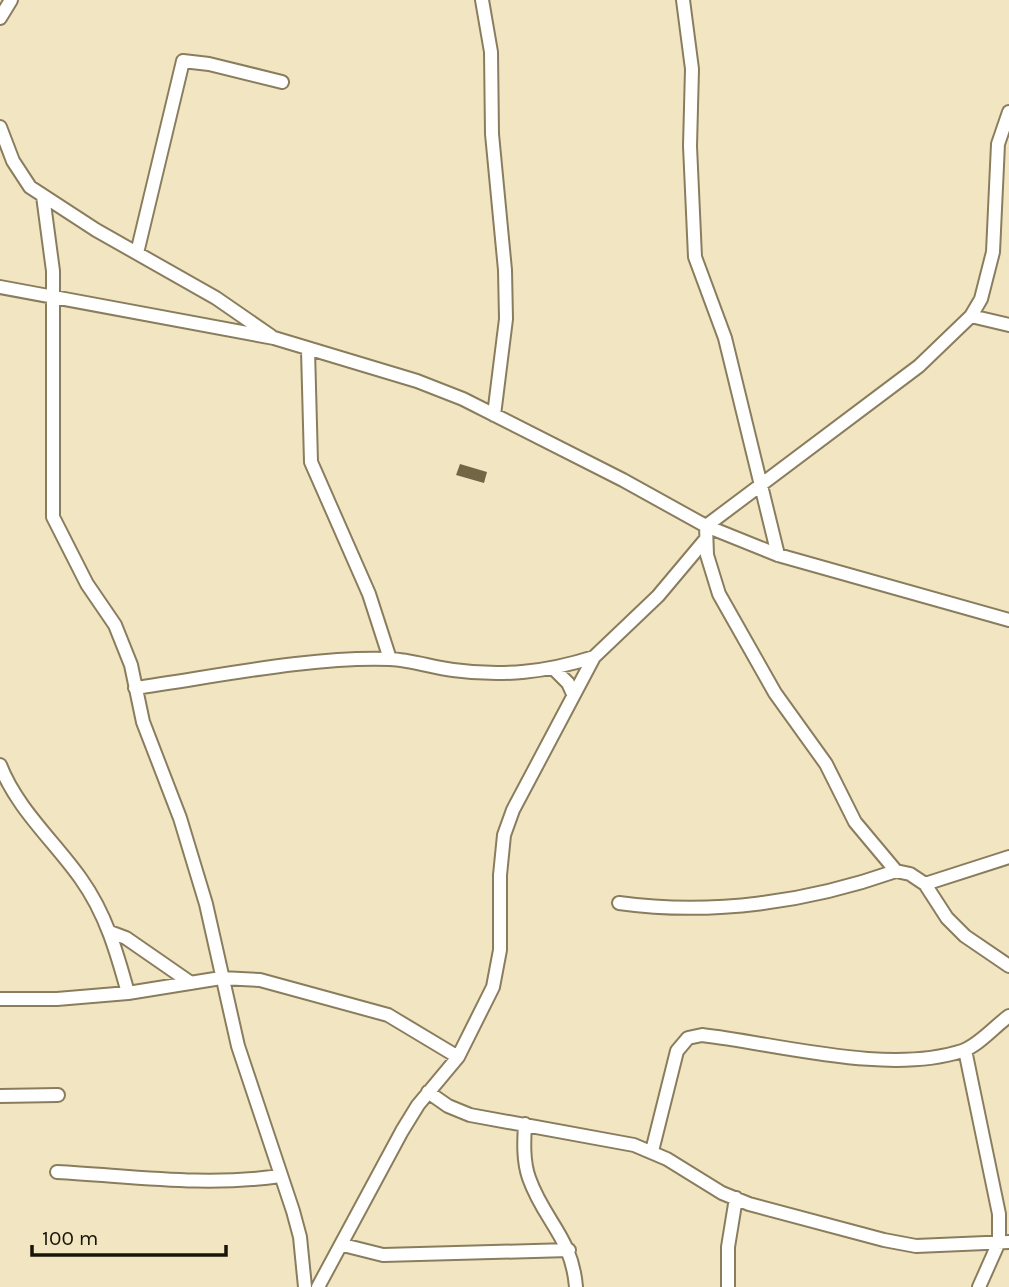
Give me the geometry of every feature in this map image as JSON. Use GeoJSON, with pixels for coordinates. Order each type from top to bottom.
{"type":"FeatureCollection","features":[{"type":"Feature","properties":{"kind":"street"},"geometry":{"type":"LineString","coordinates":[[0,18],[11,0]]}},
{"type":"Feature","properties":{"kind":"street"},"geometry":{"type":"LineString","coordinates":[[482,0],[491,52],[492,134],[505,270],[506,319],[495,415]]}},
{"type":"Feature","properties":{"kind":"street"},"geometry":{"type":"LineString","coordinates":[[683,0],[692,69],[690,146],[695,257],[724,338],[778,555]]}},
{"type":"Feature","properties":{"kind":"street"},"geometry":{"type":"LineString","coordinates":[[137,253],[183,61],[199,62],[282,82]]}},
{"type":"Feature","properties":{"kind":"street"},"geometry":{"type":"LineString","coordinates":[[896,871],[855,822],[826,764],[775,693],[719,594],[705,540],[706,526],[919,366],[971,316],[981,299],[993,252],[998,144],[1009,112]]}},
{"type":"Feature","properties":{"kind":"street"},"geometry":{"type":"LineString","coordinates":[[0,127],[20,173],[30,187],[206,292],[274,338]]}},
{"type":"Feature","properties":{"kind":"street"},"geometry":{"type":"LineString","coordinates":[[43,195],[53,271],[53,517],[87,584],[115,625],[131,665],[143,722],[180,818],[206,904],[221,978],[249,1084],[300,1237],[305,1287]]}},
{"type":"Feature","properties":{"kind":"street"},"geometry":{"type":"LineString","coordinates":[[0,287],[274,338],[417,381],[495,415],[706,526],[778,555],[1009,620]]}},
{"type":"Feature","properties":{"kind":"street"},"geometry":{"type":"LineString","coordinates":[[971,316],[1009,325]]}},
{"type":"Feature","properties":{"kind":"street"},"geometry":{"type":"LineString","coordinates":[[308,350],[311,462],[369,594],[390,659]]}},
{"type":"Feature","properties":{"kind":"street"},"geometry":{"type":"LineString","coordinates":[[318,1287],[397,1141],[428,1092],[458,1057],[494,987],[500,950],[500,875],[504,835],[513,810],[573,694],[594,657],[658,596],[705,540]]}},
{"type":"Feature","properties":{"kind":"street"},"geometry":{"type":"LineString","coordinates":[[135,688],[295,665],[390,659],[490,674],[554,669],[594,657]]}},
{"type":"Feature","properties":{"kind":"street"},"geometry":{"type":"LineString","coordinates":[[554,669],[568,683],[573,694]]}},
{"type":"Feature","properties":{"kind":"street"},"geometry":{"type":"LineString","coordinates":[[0,765],[18,798],[82,880],[110,932],[128,993]]}},
{"type":"Feature","properties":{"kind":"street"},"geometry":{"type":"LineString","coordinates":[[925,884],[1009,857]]}},
{"type":"Feature","properties":{"kind":"street"},"geometry":{"type":"LineString","coordinates":[[620,903],[701,910],[753,905],[862,883],[896,871],[910,874],[925,884],[947,918],[965,936],[1009,965]]}},
{"type":"Feature","properties":{"kind":"street"},"geometry":{"type":"LineString","coordinates":[[110,932],[126,938],[191,983]]}},
{"type":"Feature","properties":{"kind":"street"},"geometry":{"type":"LineString","coordinates":[[0,999],[128,993],[221,978],[260,979],[365,1007],[406,1024],[458,1057]]}},
{"type":"Feature","properties":{"kind":"street"},"geometry":{"type":"LineString","coordinates":[[652,1152],[677,1051],[688,1038],[702,1035],[818,1053],[910,1060],[965,1050],[1009,1016]]}},
{"type":"Feature","properties":{"kind":"street"},"geometry":{"type":"LineString","coordinates":[[965,1050],[1004,1242],[979,1287]]}},
{"type":"Feature","properties":{"kind":"street"},"geometry":{"type":"LineString","coordinates":[[428,1092],[448,1106],[470,1115],[598,1137],[652,1152],[736,1198],[803,1219],[916,1246],[1004,1242]]}},
{"type":"Feature","properties":{"kind":"street"},"geometry":{"type":"LineString","coordinates":[[0,1096],[58,1095]]}},
{"type":"Feature","properties":{"kind":"street"},"geometry":{"type":"LineString","coordinates":[[524,1124],[529,1178],[569,1250],[575,1264],[576,1287]]}},
{"type":"Feature","properties":{"kind":"street"},"geometry":{"type":"LineString","coordinates":[[57,1172],[141,1180],[217,1182],[280,1176]]}},
{"type":"Feature","properties":{"kind":"street"},"geometry":{"type":"LineString","coordinates":[[728,1287],[728,1247],[736,1198]]}},
{"type":"Feature","properties":{"kind":"street"},"geometry":{"type":"LineString","coordinates":[[342,1245],[383,1255],[569,1250]]}},
{"type":"Feature","properties":{"kind":"building"},"geometry":{"type":"Polygon","coordinates":[[[460,464],[487,472],[484,483],[456,475],[460,464]]]}}]}
